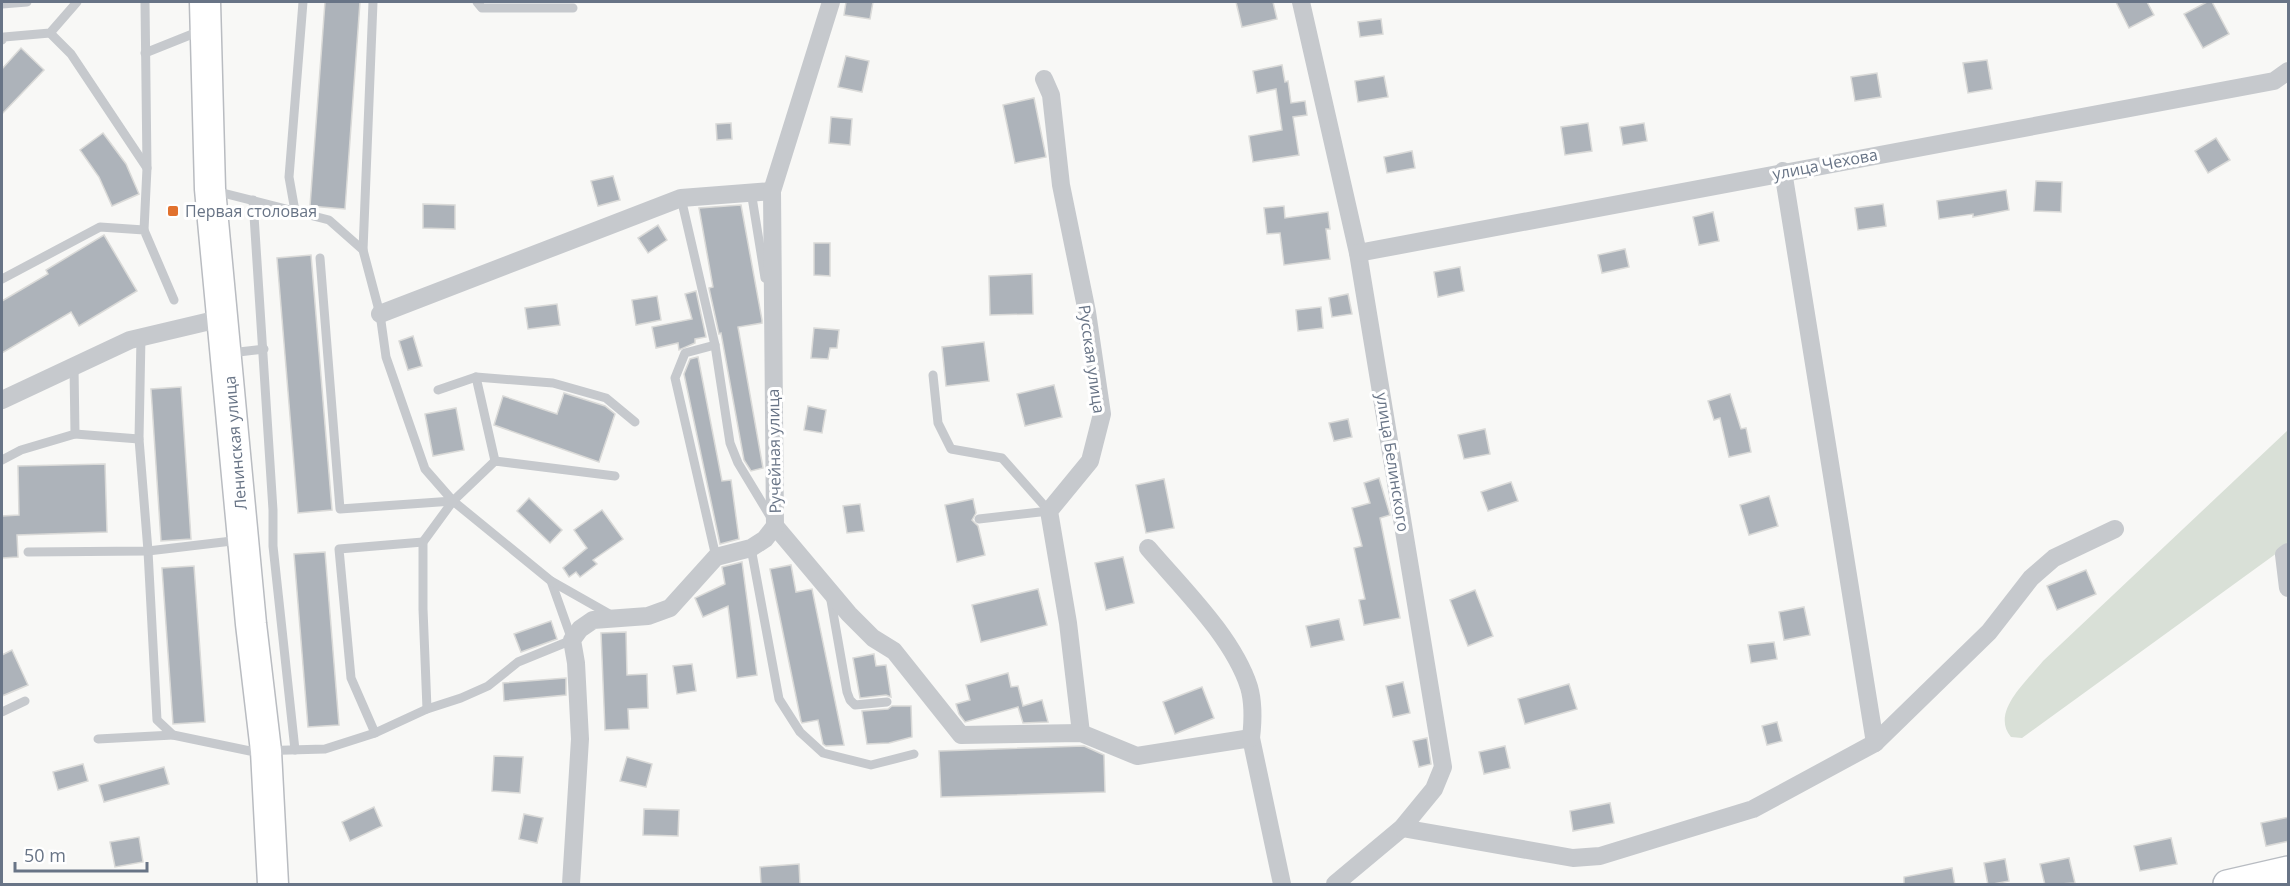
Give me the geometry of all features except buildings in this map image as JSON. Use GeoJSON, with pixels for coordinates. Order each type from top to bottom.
{"type":"FeatureCollection","features":[{"type":"Feature","properties":{"kind":"main road","name":"Ленинская улица"},"geometry":{"type":"LineString","coordinates":[[205,15],[210,189],[251,624],[266,751],[273,885]]}},
{"type":"Feature","properties":{"kind":"street","name":"Ручейная улица"},"geometry":{"type":"LineString","coordinates":[[716,557],[751,548],[765,538],[775,526],[772,191],[831,2]]}},
{"type":"Feature","properties":{"kind":"street","name":"улица Белинского"},"geometry":{"type":"LineString","coordinates":[[1301,2],[1358,253],[1443,766],[1434,789],[1402,828],[1335,885]]}},
{"type":"Feature","properties":{"kind":"street","name":"улица Чехова"},"geometry":{"type":"LineString","coordinates":[[1358,253],[1783,171],[2274,81],[2289,71]]}},
{"type":"Feature","properties":{"kind":"street","name":"Русская улица"},"geometry":{"type":"LineString","coordinates":[[1044,79],[1051,96],[1061,185],[1087,312],[1102,414],[1090,461],[1049,511]]}},
{"type":"Feature","properties":{"kind":"street"},"geometry":{"type":"LineString","coordinates":[[1783,171],[1875,743]]}},
{"type":"Feature","properties":{"kind":"street"},"geometry":{"type":"LineString","coordinates":[[380,314],[681,198],[772,191]]}},
{"type":"Feature","properties":{"kind":"street"},"geometry":{"type":"LineString","coordinates":[[2,400],[141,336],[223,318]]}},
{"type":"Feature","properties":{"kind":"street"},"geometry":{"type":"LineString","coordinates":[[1049,511],[1068,623],[1081,733]]}},
{"type":"Feature","properties":{"kind":"street"},"geometry":{"type":"LineString","coordinates":[[775,526],[829,593],[873,638],[894,651],[961,735],[1081,733],[1137,756],[1251,738]]}},
{"type":"Feature","properties":{"kind":"street"},"geometry":{"type":"LineString","coordinates":[[1402,828],[1573,858],[1600,856],[1754,808],[1875,743],[1989,632],[2039,572],[2054,558],[2115,530]]}},
{"type":"Feature","properties":{"kind":"street"},"geometry":{"type":"LineString","coordinates":[[1148,548],[1225,639],[1248,687],[1253,716],[1251,738],[1282,885]]}},
{"type":"Feature","properties":{"kind":"street"},"geometry":{"type":"LineString","coordinates":[[2286,553],[2289,588]]}},
{"type":"Feature","properties":{"kind":"street"},"geometry":{"type":"LineString","coordinates":[[571,885],[580,739],[576,663],[572,640],[579,629],[593,620],[648,616],[670,608],[716,557]]}},
{"type":"Feature","properties":{"kind":"street"},"geometry":{"type":"LineString","coordinates":[[2227,885],[2289,870]]}},
{"type":"Feature","properties":{"kind":"lane"},"geometry":{"type":"LineString","coordinates":[[2,4],[27,2]]}},
{"type":"Feature","properties":{"kind":"lane"},"geometry":{"type":"LineString","coordinates":[[2,40],[4,37],[50,33],[77,2]]}},
{"type":"Feature","properties":{"kind":"lane"},"geometry":{"type":"LineString","coordinates":[[143,2],[147,168],[144,230],[174,300]]}},
{"type":"Feature","properties":{"kind":"lane"},"geometry":{"type":"LineString","coordinates":[[295,211],[289,177],[303,2]]}},
{"type":"Feature","properties":{"kind":"lane"},"geometry":{"type":"LineString","coordinates":[[373,2],[363,250],[380,314],[386,357],[425,468],[453,501],[551,581],[615,617]]}},
{"type":"Feature","properties":{"kind":"lane"},"geometry":{"type":"LineString","coordinates":[[477,2],[482,8],[573,9]]}},
{"type":"Feature","properties":{"kind":"lane"},"geometry":{"type":"LineString","coordinates":[[145,53],[205,15]]}},
{"type":"Feature","properties":{"kind":"lane"},"geometry":{"type":"LineString","coordinates":[[50,33],[71,54],[147,168]]}},
{"type":"Feature","properties":{"kind":"lane"},"geometry":{"type":"LineString","coordinates":[[210,189],[329,220],[363,250]]}},
{"type":"Feature","properties":{"kind":"lane"},"geometry":{"type":"LineString","coordinates":[[751,191],[766,282]]}},
{"type":"Feature","properties":{"kind":"lane"},"geometry":{"type":"LineString","coordinates":[[681,198],[715,345],[730,443],[738,464],[765,504],[775,526]]}},
{"type":"Feature","properties":{"kind":"lane"},"geometry":{"type":"LineString","coordinates":[[253,200],[264,349],[273,546],[295,750]]}},
{"type":"Feature","properties":{"kind":"lane"},"geometry":{"type":"LineString","coordinates":[[2,279],[100,227],[144,230]]}},
{"type":"Feature","properties":{"kind":"lane"},"geometry":{"type":"LineString","coordinates":[[320,258],[340,509],[453,501]]}},
{"type":"Feature","properties":{"kind":"lane"},"geometry":{"type":"LineString","coordinates":[[141,336],[139,439],[148,551],[157,720],[173,735]]}},
{"type":"Feature","properties":{"kind":"lane"},"geometry":{"type":"LineString","coordinates":[[715,345],[685,353],[675,378],[716,557]]}},
{"type":"Feature","properties":{"kind":"lane"},"geometry":{"type":"LineString","coordinates":[[227,353],[264,349]]}},
{"type":"Feature","properties":{"kind":"lane"},"geometry":{"type":"LineString","coordinates":[[74,366],[75,434]]}},
{"type":"Feature","properties":{"kind":"lane"},"geometry":{"type":"LineString","coordinates":[[933,375],[938,423],[951,449],[1002,458],[1049,511]]}},
{"type":"Feature","properties":{"kind":"lane"},"geometry":{"type":"LineString","coordinates":[[476,377],[495,461]]}},
{"type":"Feature","properties":{"kind":"lane"},"geometry":{"type":"LineString","coordinates":[[438,390],[476,377],[553,383],[606,398],[635,422]]}},
{"type":"Feature","properties":{"kind":"lane"},"geometry":{"type":"LineString","coordinates":[[2,460],[21,450],[75,434],[139,439]]}},
{"type":"Feature","properties":{"kind":"lane"},"geometry":{"type":"LineString","coordinates":[[427,709],[423,542],[453,501],[495,461]]}},
{"type":"Feature","properties":{"kind":"lane"},"geometry":{"type":"LineString","coordinates":[[495,461],[615,476]]}},
{"type":"Feature","properties":{"kind":"lane"},"geometry":{"type":"LineString","coordinates":[[979,519],[1049,511]]}},
{"type":"Feature","properties":{"kind":"lane"},"geometry":{"type":"LineString","coordinates":[[28,552],[148,551],[232,541]]}},
{"type":"Feature","properties":{"kind":"lane"},"geometry":{"type":"LineString","coordinates":[[375,734],[351,678],[339,549],[423,542]]}},
{"type":"Feature","properties":{"kind":"lane"},"geometry":{"type":"LineString","coordinates":[[751,548],[779,699],[800,732],[823,753],[871,765],[914,754]]}},
{"type":"Feature","properties":{"kind":"lane"},"geometry":{"type":"LineString","coordinates":[[99,739],[173,735],[250,751],[324,750],[375,734],[427,709],[488,686],[518,662],[572,640],[551,581]]}},
{"type":"Feature","properties":{"kind":"lane"},"geometry":{"type":"LineString","coordinates":[[829,593],[850,700],[855,705],[887,702]]}},
{"type":"Feature","properties":{"kind":"lane"},"geometry":{"type":"LineString","coordinates":[[2,712],[25,701]]}},
{"type":"Feature","properties":{"kind":"shaded area"},"geometry":{"type":"Polygon","coordinates":[[[2288,430],[2288,545],[2022,738],[2011,737],[2006,727],[2005,717],[2008,707],[2020,687],[2043,661],[2288,430]]]}},
{"type":"Feature","properties":{"kind":"place","name":"Первая столовая"},"geometry":{"type":"Point","coordinates":[173,211]}}]}
